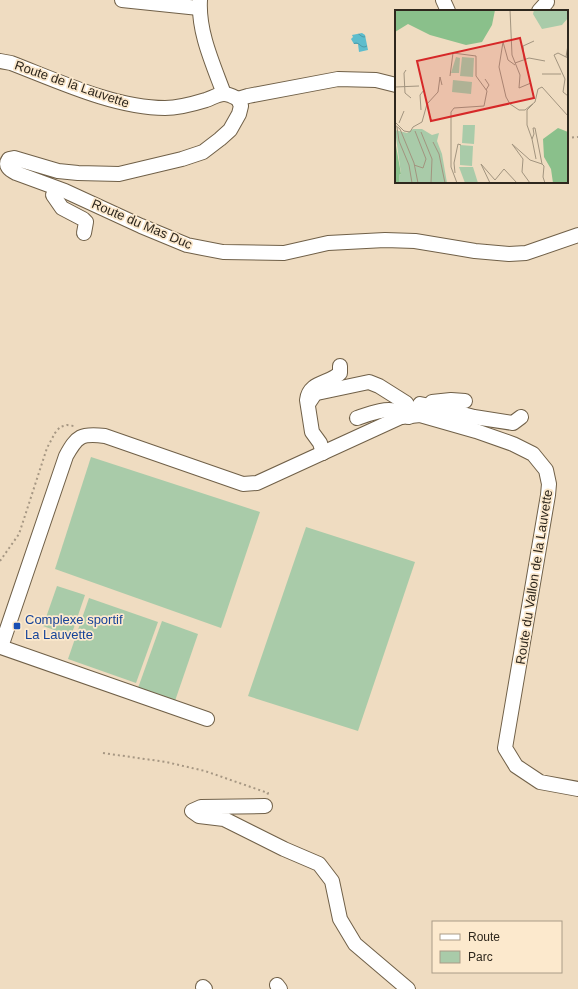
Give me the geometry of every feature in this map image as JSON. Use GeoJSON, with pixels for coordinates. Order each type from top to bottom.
{"type":"FeatureCollection","features":[{"type":"Feature","properties":{"kind":"street"},"geometry":{"type":"LineString","coordinates":[[122,0],[199,4],[200,21],[205,43],[224,94],[232,96],[238,100],[248,96],[338,79],[376,80],[395,84]]}},
{"type":"Feature","properties":{"kind":"street"},"geometry":{"type":"LineString","coordinates":[[443,0],[448,10]]}},
{"type":"Feature","properties":{"kind":"street","name":"Route de la Lauvette"},"geometry":{"type":"LineString","coordinates":[[0,61],[11,63],[100,96],[128,104],[146,107],[166,108],[184,106],[224,94]]}},
{"type":"Feature","properties":{"kind":"street","name":"Route du Mas Duc"},"geometry":{"type":"LineString","coordinates":[[238,100],[241,106],[239,114],[230,130],[202,152],[182,158],[119,174],[58,171],[14,158],[9,159],[7,166],[10,170],[65,191],[187,245],[223,252],[284,253],[328,243],[385,240],[415,241],[475,251],[509,254],[526,253],[578,235]]}},
{"type":"Feature","properties":{"kind":"street"},"geometry":{"type":"LineString","coordinates":[[30,178],[33,185],[70,203]]}},
{"type":"Feature","properties":{"kind":"street"},"geometry":{"type":"LineString","coordinates":[[54,195],[62,208],[84,219],[86,222],[84,233]]}},
{"type":"Feature","properties":{"kind":"street"},"geometry":{"type":"LineString","coordinates":[[118,225],[150,237],[155,237],[160,234]]}},
{"type":"Feature","properties":{"kind":"street"},"geometry":{"type":"LineString","coordinates":[[323,453],[320,443],[314,438],[312,432],[307,395],[318,383],[337,376],[340,373],[340,366]]}},
{"type":"Feature","properties":{"kind":"street"},"geometry":{"type":"LineString","coordinates":[[308,404],[314,394],[369,382],[379,386],[406,403],[408,406],[407,417]]}},
{"type":"Feature","properties":{"kind":"street"},"geometry":{"type":"LineString","coordinates":[[407,417],[416,405],[451,400],[464,401]]}},
{"type":"Feature","properties":{"kind":"street"},"geometry":{"type":"LineString","coordinates":[[420,404],[474,417],[513,422],[517,421],[521,417]]}},
{"type":"Feature","properties":{"kind":"street"},"geometry":{"type":"LineString","coordinates":[[357,418],[386,410],[397,412],[407,417]]}},
{"type":"Feature","properties":{"kind":"street","name":"Route du Vallon de la Lauvette"},"geometry":{"type":"LineString","coordinates":[[83,436],[104,436],[243,484],[257,484],[323,453],[407,417],[420,416],[434,418],[513,444],[533,454],[546,470],[549,484],[548,495],[505,748],[516,766],[540,782],[578,789]]}},
{"type":"Feature","properties":{"kind":"street"},"geometry":{"type":"LineString","coordinates":[[83,436],[74,440],[66,456],[1,647],[207,719]]}},
{"type":"Feature","properties":{"kind":"street"},"geometry":{"type":"LineString","coordinates":[[265,806],[201,807],[192,811],[199,816],[224,819],[284,849],[319,864],[332,881],[340,919],[355,944],[407,989]]}},
{"type":"Feature","properties":{"kind":"path"},"geometry":{"type":"LineString","coordinates":[[568,138],[578,137]]}},
{"type":"Feature","properties":{"kind":"path"},"geometry":{"type":"LineString","coordinates":[[0,561],[19,534],[47,448],[55,433],[60,427],[67,425],[74,426],[83,436]]}},
{"type":"Feature","properties":{"kind":"path"},"geometry":{"type":"LineString","coordinates":[[103,753],[166,762],[205,771],[268,793],[265,806]]}},
{"type":"Feature","properties":{"kind":"green space"},"geometry":{"type":"Polygon","coordinates":[[[91,457],[260,512],[221,628],[55,569],[91,457]]]}},
{"type":"Feature","properties":{"kind":"green space"},"geometry":{"type":"Polygon","coordinates":[[[306,527],[415,562],[358,731],[248,696],[306,527]]]}},
{"type":"Feature","properties":{"kind":"green space"},"geometry":{"type":"Polygon","coordinates":[[[57,586],[85,595],[71,636],[43,626],[57,586]]]}},
{"type":"Feature","properties":{"kind":"green space"},"geometry":{"type":"Polygon","coordinates":[[[89,598],[158,622],[136,683],[68,659],[89,598]]]}},
{"type":"Feature","properties":{"kind":"green space"},"geometry":{"type":"Polygon","coordinates":[[[162,621],[198,634],[175,701],[138,688],[162,621]]]}},
{"type":"Feature","properties":{"kind":"water"},"geometry":{"type":"Polygon","coordinates":[[[362,33],[365,35],[368,50],[359,52],[358,44],[354,44],[351,39],[353,37],[352,35],[362,33]]]}},
{"type":"Feature","properties":{"kind":"place","name":"Complexe sportif La Lauvette"},"geometry":{"type":"Point","coordinates":[17,626]}}]}
